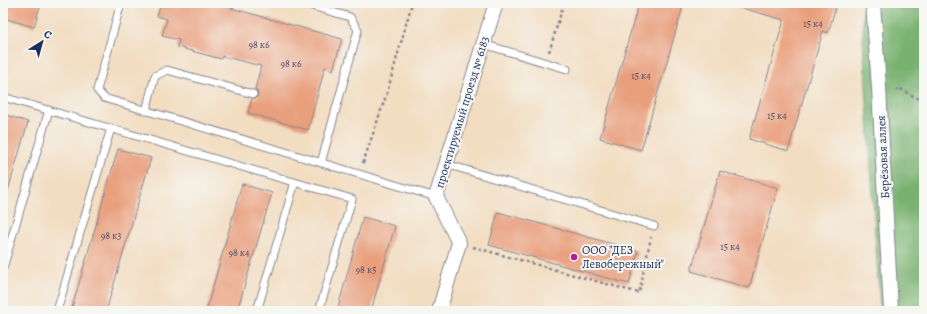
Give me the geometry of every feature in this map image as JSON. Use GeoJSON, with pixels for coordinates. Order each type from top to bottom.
{"type":"FeatureCollection","features":[{"type":"Feature","properties":{"kind":"street","name":"проектируемый проезд № 6183"},"geometry":{"type":"LineString","coordinates":[[458,243],[436,197],[496,3]]}},
{"type":"Feature","properties":{"kind":"street","name":"Берёзовая аллея"},"geometry":{"type":"LineString","coordinates":[[873,3],[891,311]]}},
{"type":"Feature","properties":{"kind":"street"},"geometry":{"type":"LineString","coordinates":[[439,311],[458,243]]}},
{"type":"Feature","properties":{"kind":"lane"},"geometry":{"type":"LineString","coordinates":[[121,3],[97,90],[104,98],[436,197]]}},
{"type":"Feature","properties":{"kind":"lane"},"geometry":{"type":"LineString","coordinates":[[302,3],[350,16],[358,30],[321,163]]}},
{"type":"Feature","properties":{"kind":"lane"},"geometry":{"type":"LineString","coordinates":[[483,44],[567,69]]}},
{"type":"Feature","properties":{"kind":"lane"},"geometry":{"type":"LineString","coordinates":[[146,111],[155,76],[167,70],[253,94]]}},
{"type":"Feature","properties":{"kind":"lane"},"geometry":{"type":"LineString","coordinates":[[3,97],[352,199],[319,311]]}},
{"type":"Feature","properties":{"kind":"lane"},"geometry":{"type":"LineString","coordinates":[[3,268],[49,110]]}},
{"type":"Feature","properties":{"kind":"lane"},"geometry":{"type":"LineString","coordinates":[[57,311],[111,128]]}},
{"type":"Feature","properties":{"kind":"lane"},"geometry":{"type":"LineString","coordinates":[[446,164],[654,226]]}},
{"type":"Feature","properties":{"kind":"lane"},"geometry":{"type":"LineString","coordinates":[[257,311],[295,182]]}},
{"type":"Feature","properties":{"kind":"path"},"geometry":{"type":"LineString","coordinates":[[359,175],[387,93],[412,3]]}},
{"type":"Feature","properties":{"kind":"path"},"geometry":{"type":"LineString","coordinates":[[546,62],[564,3]]}},
{"type":"Feature","properties":{"kind":"path"},"geometry":{"type":"LineString","coordinates":[[880,109],[899,88],[924,102]]}},
{"type":"Feature","properties":{"kind":"path"},"geometry":{"type":"LineString","coordinates":[[458,243],[639,293],[654,226]]}},
{"type":"Feature","properties":{"kind":"green space"},"geometry":{"type":"Polygon","coordinates":[[[863,3],[924,3],[924,308],[921,306],[917,311],[880,311],[863,39],[863,3]]]}},
{"type":"Feature","properties":{"kind":"building"},"geometry":{"type":"Polygon","coordinates":[[[3,3],[41,3],[34,27],[3,18],[3,3]]]}},
{"type":"Feature","properties":{"kind":"building"},"geometry":{"type":"Polygon","coordinates":[[[161,3],[213,3],[342,39],[333,70],[325,67],[308,130],[248,113],[252,99],[256,98],[258,95],[255,89],[261,66],[222,56],[221,59],[177,47],[179,40],[162,36],[167,19],[157,16],[161,3]]]}},
{"type":"Feature","properties":{"kind":"building"},"geometry":{"type":"Polygon","coordinates":[[[639,3],[684,3],[641,150],[600,138],[639,3]]]}},
{"type":"Feature","properties":{"kind":"building"},"geometry":{"type":"Polygon","coordinates":[[[739,3],[837,3],[828,33],[823,31],[788,151],[749,139],[784,20],[738,7],[739,3]]]}},
{"type":"Feature","properties":{"kind":"building"},"geometry":{"type":"Polygon","coordinates":[[[3,114],[28,122],[7,194],[3,194],[3,114]]]}},
{"type":"Feature","properties":{"kind":"building"},"geometry":{"type":"Polygon","coordinates":[[[118,149],[151,158],[106,311],[71,311],[118,149]]]}},
{"type":"Feature","properties":{"kind":"building"},"geometry":{"type":"Polygon","coordinates":[[[720,171],[778,188],[749,288],[691,271],[720,171]]]}},
{"type":"Feature","properties":{"kind":"building"},"geometry":{"type":"Polygon","coordinates":[[[242,184],[272,193],[237,311],[206,311],[242,184]]]}},
{"type":"Feature","properties":{"kind":"building"},"geometry":{"type":"Polygon","coordinates":[[[498,212],[638,251],[629,284],[489,245],[498,212]]]}},
{"type":"Feature","properties":{"kind":"building"},"geometry":{"type":"Polygon","coordinates":[[[363,217],[395,226],[371,311],[337,311],[363,217]]]}},
{"type":"Feature","properties":{"kind":"place","name":"ООО \"ДЕЗ Левобережный\""},"geometry":{"type":"Point","coordinates":[574,257]}}]}
